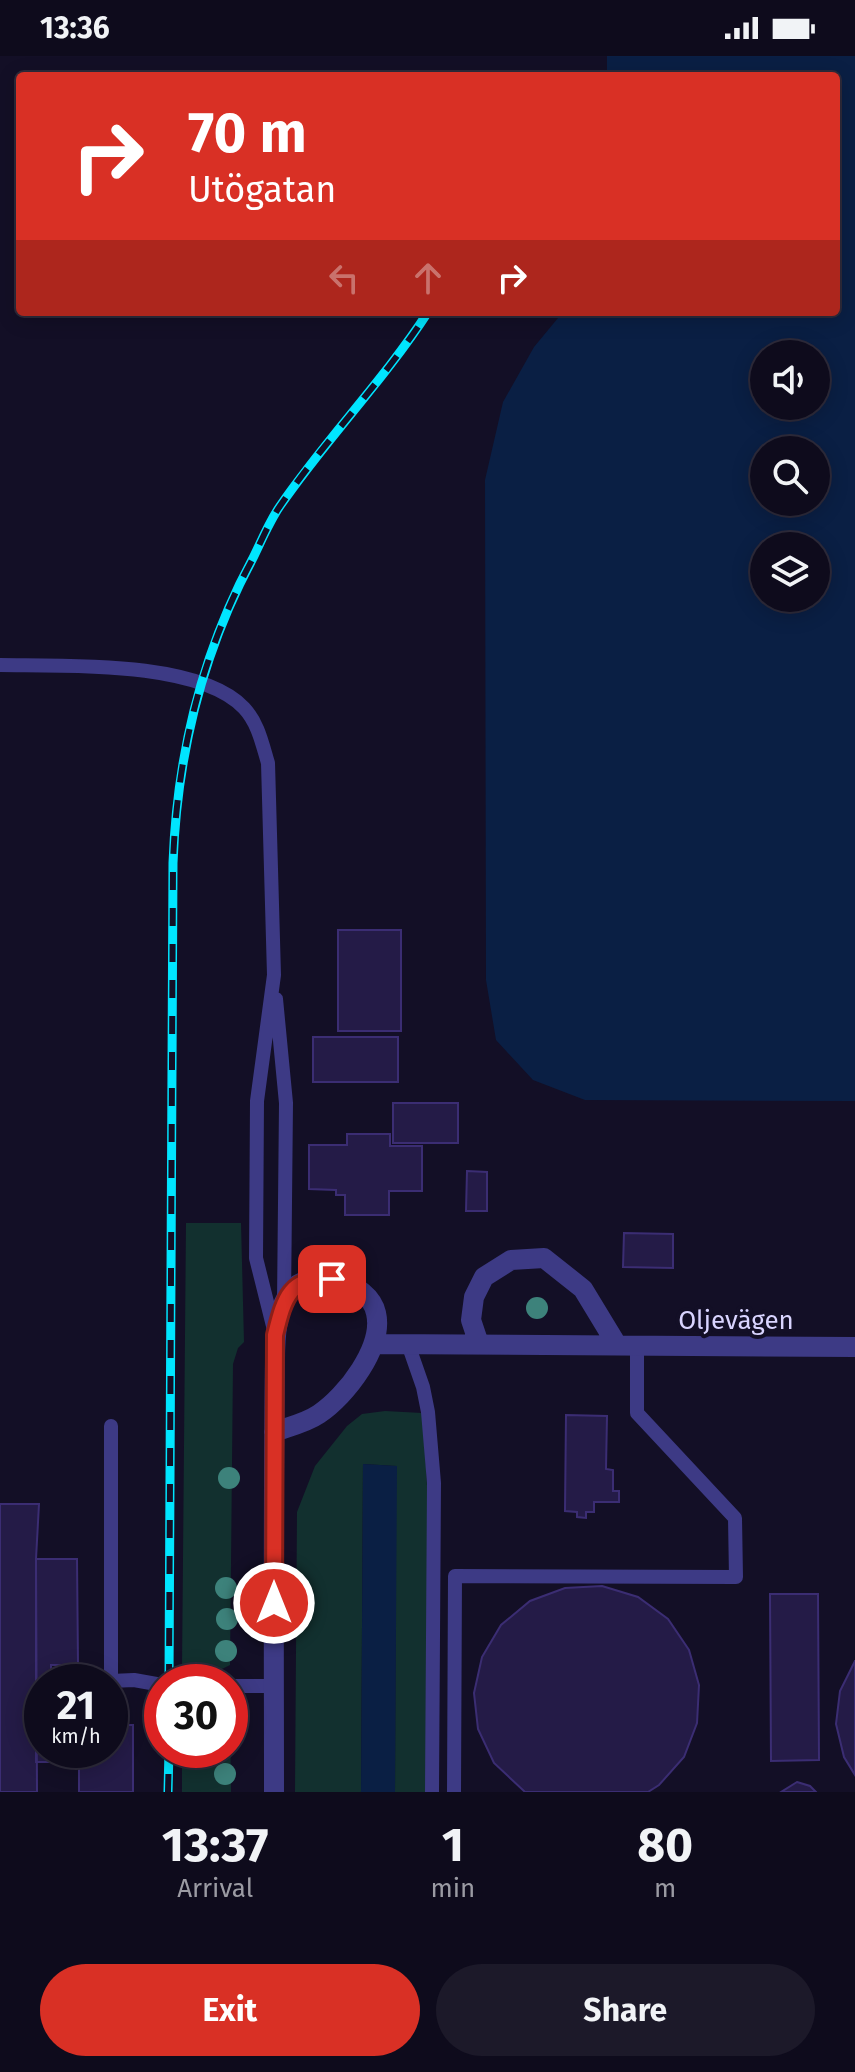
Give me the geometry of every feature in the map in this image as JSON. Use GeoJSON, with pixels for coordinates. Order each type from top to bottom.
{"type":"FeatureCollection","features":[{"type":"Feature","properties":{"kind":"street"},"geometry":{"type":"LineString","coordinates":[[479,1344],[471,1320],[474,1297],[484,1277],[511,1260],[544,1258],[583,1289],[627,1345]]}},
{"type":"Feature","properties":{"kind":"street"},"geometry":{"type":"LineString","coordinates":[[274,1432],[317,1415],[337,1399],[375,1344],[376,1312],[363,1294],[350,1285],[319,1278],[301,1282],[291,1290],[284,1302],[275,1335],[274,1432],[274,1792]]}},
{"type":"Feature","properties":{"kind":"street","name":"Oljevägen"},"geometry":{"type":"LineString","coordinates":[[375,1344],[855,1347]]}},
{"type":"Feature","properties":{"kind":"lane"},"geometry":{"type":"LineString","coordinates":[[0,665],[134,668],[199,684],[227,695],[243,707],[259,729],[268,763],[274,975],[286,1103],[284,1302]]}},
{"type":"Feature","properties":{"kind":"lane"},"geometry":{"type":"LineString","coordinates":[[274,975],[257,1101],[256,1258],[275,1335]]}},
{"type":"Feature","properties":{"kind":"lane"},"geometry":{"type":"LineString","coordinates":[[408,1344],[428,1412],[434,1483],[432,1792]]}},
{"type":"Feature","properties":{"kind":"lane"},"geometry":{"type":"LineString","coordinates":[[454,1792],[455,1576],[736,1577],[735,1518],[637,1413],[627,1345]]}},
{"type":"Feature","properties":{"kind":"lane"},"geometry":{"type":"LineString","coordinates":[[111,1426],[111,1681],[144,1682]]}},
{"type":"Feature","properties":{"kind":"lane"},"geometry":{"type":"LineString","coordinates":[[248,1686],[274,1686]]}},
{"type":"Feature","properties":{"kind":"green space"},"geometry":{"type":"Polygon","coordinates":[[[186,1223],[241,1223],[244,1342],[238,1348],[233,1364],[230,1664],[182,1664],[186,1223]]]}},
{"type":"Feature","properties":{"kind":"green space"},"geometry":{"type":"Polygon","coordinates":[[[385,1411],[422,1413],[429,1555],[426,1792],[395,1792],[396,1466],[363,1464],[361,1792],[295,1792],[297,1512],[315,1466],[347,1426],[362,1414],[385,1411]]]}},
{"type":"Feature","properties":{"kind":"green space"},"geometry":{"type":"Polygon","coordinates":[[[182,1768],[231,1768],[231,1792],[182,1792],[182,1768]]]}},
{"type":"Feature","properties":{"kind":"water"},"geometry":{"type":"Polygon","coordinates":[[[607,56],[855,56],[855,1101],[585,1100],[533,1080],[496,1040],[486,980],[485,480],[503,402],[534,347],[560,316],[840,316],[840,72],[607,72],[607,56]]]}},
{"type":"Feature","properties":{"kind":"water"},"geometry":{"type":"Polygon","coordinates":[[[363,1464],[397,1466],[395,1792],[361,1792],[363,1464]]]}},
{"type":"Feature","properties":{"kind":"building"},"geometry":{"type":"Polygon","coordinates":[[[338,930],[401,930],[401,1031],[338,1031],[338,930]]]}},
{"type":"Feature","properties":{"kind":"building"},"geometry":{"type":"Polygon","coordinates":[[[313,1037],[398,1037],[398,1082],[313,1082],[313,1037]]]}},
{"type":"Feature","properties":{"kind":"building"},"geometry":{"type":"Polygon","coordinates":[[[393,1103],[458,1103],[458,1143],[393,1143],[393,1103]]]}},
{"type":"Feature","properties":{"kind":"building"},"geometry":{"type":"Polygon","coordinates":[[[347,1134],[390,1134],[390,1146],[422,1146],[422,1191],[389,1191],[389,1215],[345,1215],[345,1195],[336,1195],[336,1190],[309,1189],[309,1145],[347,1145],[347,1134]]]}},
{"type":"Feature","properties":{"kind":"building"},"geometry":{"type":"Polygon","coordinates":[[[467,1171],[487,1172],[487,1211],[466,1211],[467,1171]]]}},
{"type":"Feature","properties":{"kind":"building"},"geometry":{"type":"Polygon","coordinates":[[[624,1233],[673,1234],[673,1268],[623,1267],[624,1233]]]}},
{"type":"Feature","properties":{"kind":"building"},"geometry":{"type":"Polygon","coordinates":[[[566,1415],[607,1416],[606,1469],[613,1470],[613,1491],[619,1491],[619,1502],[594,1502],[594,1512],[586,1512],[586,1518],[577,1517],[577,1512],[565,1511],[566,1415]]]}},
{"type":"Feature","properties":{"kind":"building"},"geometry":{"type":"Polygon","coordinates":[[[0,1504],[39,1504],[36,1664],[24,1664],[24,1768],[37,1768],[37,1792],[0,1792],[0,1504]]]}},
{"type":"Feature","properties":{"kind":"building"},"geometry":{"type":"Polygon","coordinates":[[[36,1559],[77,1559],[78,1664],[36,1664],[36,1559]]]}},
{"type":"Feature","properties":{"kind":"building"},"geometry":{"type":"Polygon","coordinates":[[[602,1586],[638,1597],[668,1619],[689,1650],[699,1685],[697,1723],[684,1757],[659,1785],[648,1792],[525,1792],[494,1763],[478,1729],[474,1693],[482,1657],[501,1625],[530,1601],[565,1588],[602,1586]]]}},
{"type":"Feature","properties":{"kind":"building"},"geometry":{"type":"Polygon","coordinates":[[[770,1594],[818,1594],[819,1760],[771,1761],[770,1594]]]}},
{"type":"Feature","properties":{"kind":"building"},"geometry":{"type":"Polygon","coordinates":[[[855,1661],[855,1775],[844,1757],[836,1724],[840,1691],[855,1661]]]}},
{"type":"Feature","properties":{"kind":"building"},"geometry":{"type":"Polygon","coordinates":[[[128,1725],[133,1725],[133,1792],[79,1792],[79,1768],[128,1768],[128,1725]]]}},
{"type":"Feature","properties":{"kind":"building"},"geometry":{"type":"Polygon","coordinates":[[[797,1782],[810,1786],[816,1792],[781,1792],[797,1782]]]}},
{"type":"Feature","properties":{"kind":"railway"},"geometry":{"type":"LineString","coordinates":[[169,1664],[173,863],[186,745],[219,632],[272,519],[425,316]]}},
{"type":"Feature","properties":{"kind":"railway"},"geometry":{"type":"LineString","coordinates":[[168,1792],[169,1768]]}},
{"type":"Feature","properties":{"kind":"route"},"geometry":{"type":"LineString","coordinates":[[274,1603],[275,1335],[280,1313],[291,1290],[301,1282],[332,1279]]}}]}
